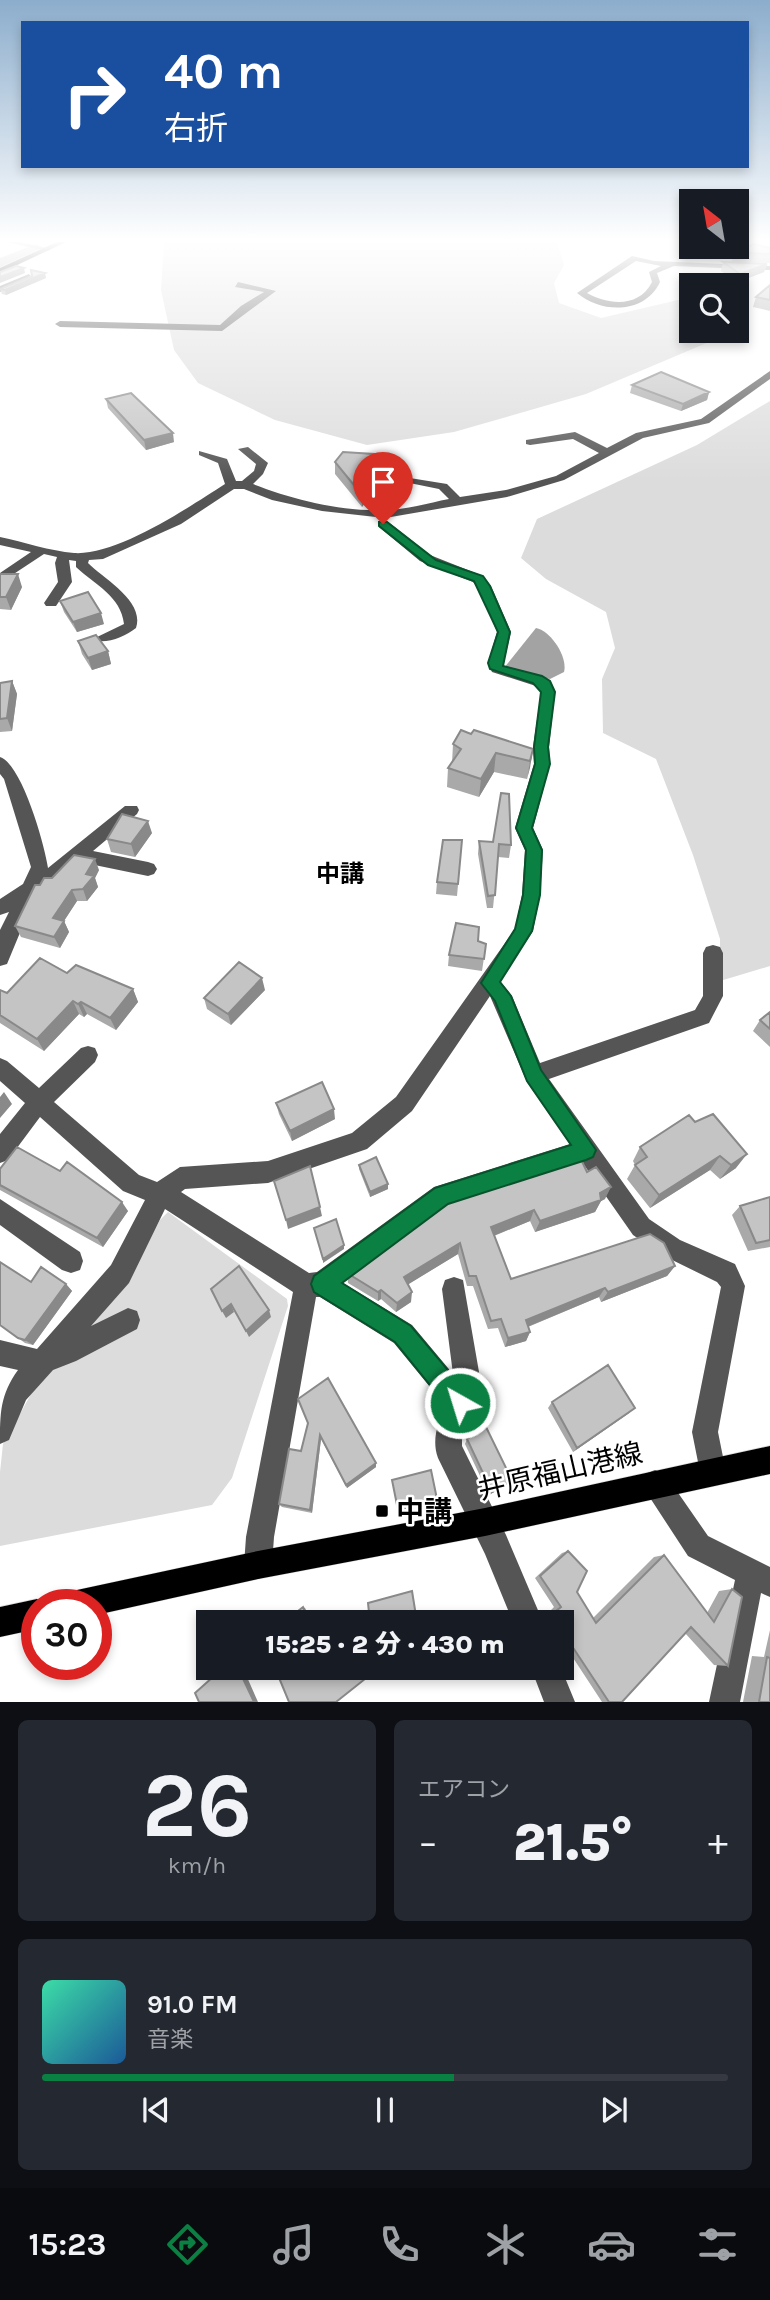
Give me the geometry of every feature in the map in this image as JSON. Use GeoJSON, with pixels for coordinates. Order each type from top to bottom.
{"type":"FeatureCollection","features":[{"type":"Feature","properties":{"kind":"main road","name":"井原福山港線"},"geometry":{"type":"LineString","coordinates":[[112,1597],[258,1565],[485,1522],[770,1460]]}},
{"type":"Feature","properties":{"kind":"main road"},"geometry":{"type":"LineString","coordinates":[[0,1622],[21,1617]]}},
{"type":"Feature","properties":{"kind":"street"},"geometry":{"type":"LineString","coordinates":[[60,324],[222,328],[229,321]]}},
{"type":"Feature","properties":{"kind":"street"},"geometry":{"type":"LineString","coordinates":[[203,453],[223,461],[238,485],[276,497],[362,513],[385,514],[540,485],[640,435],[705,421],[770,374]]}},
{"type":"Feature","properties":{"kind":"street"},"geometry":{"type":"LineString","coordinates":[[713,396],[731,403]]}},
{"type":"Feature","properties":{"kind":"street"},"geometry":{"type":"LineString","coordinates":[[530,442],[575,435],[608,453]]}},
{"type":"Feature","properties":{"kind":"street"},"geometry":{"type":"LineString","coordinates":[[0,541],[83,558],[109,552],[154,533],[259,472],[262,463],[244,449]]}},
{"type":"Feature","properties":{"kind":"street"},"geometry":{"type":"LineString","coordinates":[[389,476],[443,486],[458,502]]}},
{"type":"Feature","properties":{"kind":"street"},"geometry":{"type":"LineString","coordinates":[[0,1431],[17,1391],[39,1362],[120,1275],[159,1196],[180,1178],[268,1172],[359,1141],[404,1104],[524,931],[531,895],[534,850],[524,828],[542,764],[541,747],[548,692],[545,684],[537,680],[497,669],[495,663],[504,632],[486,589],[478,579],[432,563],[383,524]]}},
{"type":"Feature","properties":{"kind":"street"},"geometry":{"type":"LineString","coordinates":[[0,579],[42,550]]}},
{"type":"Feature","properties":{"kind":"street"},"geometry":{"type":"LineString","coordinates":[[51,603],[65,582],[61,563],[65,555]]}},
{"type":"Feature","properties":{"kind":"street"},"geometry":{"type":"LineString","coordinates":[[83,558],[81,564],[112,589],[131,619],[131,625],[124,631],[103,638]]}},
{"type":"Feature","properties":{"kind":"street"},"geometry":{"type":"LineString","coordinates":[[0,763],[12,777],[40,867],[8,933],[0,958]]}},
{"type":"Feature","properties":{"kind":"street"},"geometry":{"type":"LineString","coordinates":[[0,908],[78,855],[131,810]]}},
{"type":"Feature","properties":{"kind":"street"},"geometry":{"type":"LineString","coordinates":[[78,855],[149,869]]}},
{"type":"Feature","properties":{"kind":"street"},"geometry":{"type":"LineString","coordinates":[[534,1075],[702,1017],[711,1009],[713,998],[713,953]]}},
{"type":"Feature","properties":{"kind":"street"},"geometry":{"type":"LineString","coordinates":[[490,983],[502,996],[534,1075],[641,1227],[672,1248],[726,1273],[733,1286],[705,1432],[712,1472]]}},
{"type":"Feature","properties":{"kind":"street"},"geometry":{"type":"LineString","coordinates":[[0,1152],[38,1103],[89,1055]]}},
{"type":"Feature","properties":{"kind":"street"},"geometry":{"type":"LineString","coordinates":[[0,1068],[131,1183],[177,1202],[314,1285],[403,1334],[460,1403]]}},
{"type":"Feature","properties":{"kind":"street"},"geometry":{"type":"LineString","coordinates":[[258,1565],[260,1537],[314,1285],[442,1195],[586,1150]]}},
{"type":"Feature","properties":{"kind":"street"},"geometry":{"type":"LineString","coordinates":[[0,1211],[71,1261]]}},
{"type":"Feature","properties":{"kind":"street"},"geometry":{"type":"LineString","coordinates":[[454,1289],[466,1372],[460,1403],[449,1432],[448,1448],[485,1522],[523,1610]]}},
{"type":"Feature","properties":{"kind":"street"},"geometry":{"type":"LineString","coordinates":[[0,1353],[39,1362],[67,1352],[128,1320]]}},
{"type":"Feature","properties":{"kind":"street"},"geometry":{"type":"LineString","coordinates":[[655,1484],[698,1546],[760,1577],[724,1702]]}},
{"type":"Feature","properties":{"kind":"street"},"geometry":{"type":"LineString","coordinates":[[551,1680],[560,1702]]}},
{"type":"Feature","properties":{"kind":"shaded area"},"geometry":{"type":"Polygon","coordinates":[[[168,321],[679,321],[679,343],[707,343],[586,394],[454,432],[367,445],[275,420],[198,383],[174,350],[168,321]]]}},
{"type":"Feature","properties":{"kind":"shaded area"},"geometry":{"type":"Polygon","coordinates":[[[770,401],[770,966],[720,981],[720,939],[693,855],[656,759],[603,733],[602,679],[615,648],[606,612],[546,579],[521,558],[537,519],[697,445],[770,401]]]}},
{"type":"Feature","properties":{"kind":"shaded area"},"geometry":{"type":"Polygon","coordinates":[[[536,628],[553,639],[565,666],[564,672],[550,679],[504,668],[536,628]]]}},
{"type":"Feature","properties":{"kind":"shaded area"},"geometry":{"type":"Polygon","coordinates":[[[168,1212],[287,1299],[288,1306],[232,1478],[212,1505],[0,1546],[0,1472],[3,1444],[35,1387],[131,1271],[160,1220],[168,1212]]]}},
{"type":"Feature","properties":{"kind":"building"},"geometry":{"type":"Polygon","coordinates":[[[661,372],[709,392],[683,404],[632,385],[661,372]]]}},
{"type":"Feature","properties":{"kind":"building"},"geometry":{"type":"Polygon","coordinates":[[[131,393],[173,433],[144,440],[106,399],[131,393]]]}},
{"type":"Feature","properties":{"kind":"building"},"geometry":{"type":"Polygon","coordinates":[[[343,452],[389,455],[362,495],[335,462],[343,452]]]}},
{"type":"Feature","properties":{"kind":"building"},"geometry":{"type":"Polygon","coordinates":[[[0,574],[18,574],[6,597],[0,597],[0,574]]]}},
{"type":"Feature","properties":{"kind":"building"},"geometry":{"type":"Polygon","coordinates":[[[88,592],[101,613],[73,622],[60,601],[88,592]]]}},
{"type":"Feature","properties":{"kind":"building"},"geometry":{"type":"Polygon","coordinates":[[[96,635],[108,651],[88,658],[78,641],[96,635]]]}},
{"type":"Feature","properties":{"kind":"building"},"geometry":{"type":"Polygon","coordinates":[[[12,681],[7,718],[0,719],[0,683],[12,681]]]}},
{"type":"Feature","properties":{"kind":"building"},"geometry":{"type":"Polygon","coordinates":[[[461,730],[471,734],[474,730],[533,749],[530,761],[496,753],[481,779],[448,768],[461,749],[453,744],[461,730]]]}},
{"type":"Feature","properties":{"kind":"building"},"geometry":{"type":"Polygon","coordinates":[[[501,793],[509,794],[511,845],[499,844],[495,895],[488,896],[479,841],[493,842],[501,793]]]}},
{"type":"Feature","properties":{"kind":"building"},"geometry":{"type":"Polygon","coordinates":[[[122,814],[148,821],[131,844],[107,839],[122,814]]]}},
{"type":"Feature","properties":{"kind":"building"},"geometry":{"type":"Polygon","coordinates":[[[443,840],[462,840],[458,884],[437,882],[443,840]]]}},
{"type":"Feature","properties":{"kind":"building"},"geometry":{"type":"Polygon","coordinates":[[[74,855],[95,859],[86,874],[94,876],[83,889],[72,890],[53,918],[64,921],[54,937],[15,926],[35,885],[40,885],[44,878],[52,878],[74,855]]]}},
{"type":"Feature","properties":{"kind":"building"},"geometry":{"type":"Polygon","coordinates":[[[456,923],[479,927],[478,941],[486,944],[484,959],[449,955],[456,923]]]}},
{"type":"Feature","properties":{"kind":"building"},"geometry":{"type":"Polygon","coordinates":[[[40,958],[67,973],[76,965],[133,989],[110,1018],[81,1002],[78,1004],[73,1001],[37,1039],[0,1015],[0,990],[7,993],[40,958]]]}},
{"type":"Feature","properties":{"kind":"building"},"geometry":{"type":"Polygon","coordinates":[[[239,962],[262,978],[228,1014],[204,998],[239,962]]]}},
{"type":"Feature","properties":{"kind":"building"},"geometry":{"type":"Polygon","coordinates":[[[770,1012],[770,1029],[760,1020],[770,1012]]]}},
{"type":"Feature","properties":{"kind":"building"},"geometry":{"type":"Polygon","coordinates":[[[322,1082],[334,1109],[290,1131],[276,1103],[322,1082]]]}},
{"type":"Feature","properties":{"kind":"building"},"geometry":{"type":"Polygon","coordinates":[[[713,1114],[747,1154],[731,1165],[720,1156],[659,1195],[635,1165],[647,1157],[640,1147],[689,1115],[695,1122],[713,1114]]]}},
{"type":"Feature","properties":{"kind":"building"},"geometry":{"type":"Polygon","coordinates":[[[17,1147],[60,1171],[67,1162],[122,1202],[97,1238],[0,1185],[0,1169],[17,1147]]]}},
{"type":"Feature","properties":{"kind":"building"},"geometry":{"type":"Polygon","coordinates":[[[579,1155],[587,1172],[596,1167],[611,1187],[600,1193],[601,1200],[540,1221],[534,1210],[491,1227],[511,1279],[650,1234],[664,1243],[675,1266],[608,1292],[605,1288],[526,1320],[530,1332],[508,1338],[501,1319],[491,1321],[476,1276],[469,1276],[460,1243],[404,1277],[412,1292],[397,1303],[381,1290],[378,1292],[347,1273],[444,1200],[447,1204],[476,1187],[579,1155]]]}},
{"type":"Feature","properties":{"kind":"building"},"geometry":{"type":"Polygon","coordinates":[[[376,1157],[388,1184],[370,1192],[359,1165],[376,1157]]]}},
{"type":"Feature","properties":{"kind":"building"},"geometry":{"type":"Polygon","coordinates":[[[310,1166],[320,1207],[286,1220],[274,1181],[310,1166]]]}},
{"type":"Feature","properties":{"kind":"building"},"geometry":{"type":"Polygon","coordinates":[[[770,1197],[770,1240],[756,1243],[740,1206],[770,1197]]]}},
{"type":"Feature","properties":{"kind":"building"},"geometry":{"type":"Polygon","coordinates":[[[336,1219],[344,1245],[323,1259],[314,1228],[336,1219]]]}},
{"type":"Feature","properties":{"kind":"building"},"geometry":{"type":"Polygon","coordinates":[[[0,1262],[31,1282],[41,1267],[66,1284],[25,1340],[0,1325],[0,1262]]]}},
{"type":"Feature","properties":{"kind":"building"},"geometry":{"type":"Polygon","coordinates":[[[239,1266],[269,1310],[246,1331],[231,1304],[222,1311],[211,1289],[239,1266]]]}},
{"type":"Feature","properties":{"kind":"building"},"geometry":{"type":"Polygon","coordinates":[[[608,1365],[635,1408],[577,1448],[552,1402],[608,1365]]]}},
{"type":"Feature","properties":{"kind":"building"},"geometry":{"type":"Polygon","coordinates":[[[328,1378],[376,1463],[346,1485],[320,1435],[310,1510],[279,1504],[289,1449],[301,1451],[308,1423],[298,1399],[328,1378]]]}},
{"type":"Feature","properties":{"kind":"building"},"geometry":{"type":"Polygon","coordinates":[[[486,1427],[512,1480],[492,1492],[467,1439],[486,1427]]]}},
{"type":"Feature","properties":{"kind":"building"},"geometry":{"type":"Polygon","coordinates":[[[431,1470],[437,1499],[398,1510],[392,1480],[431,1470]]]}},
{"type":"Feature","properties":{"kind":"building"},"geometry":{"type":"Polygon","coordinates":[[[568,1551],[587,1571],[577,1592],[596,1623],[664,1555],[714,1622],[732,1589],[742,1597],[728,1666],[691,1627],[622,1702],[609,1702],[574,1649],[574,1610],[557,1610],[561,1607],[540,1576],[568,1551]]]}},
{"type":"Feature","properties":{"kind":"building"},"geometry":{"type":"Polygon","coordinates":[[[412,1591],[415,1610],[369,1610],[368,1603],[412,1591]]]}},
{"type":"Feature","properties":{"kind":"building"},"geometry":{"type":"Polygon","coordinates":[[[767,1657],[770,1658],[770,1702],[759,1702],[767,1657]]]}},
{"type":"Feature","properties":{"kind":"building"},"geometry":{"type":"Polygon","coordinates":[[[210,1680],[244,1680],[254,1702],[199,1702],[195,1693],[210,1680]]]}},
{"type":"Feature","properties":{"kind":"building"},"geometry":{"type":"Polygon","coordinates":[[[280,1680],[364,1680],[336,1702],[289,1702],[280,1680]]]}},
{"type":"Feature","properties":{"kind":"place","name":"中講"},"geometry":{"type":"Point","coordinates":[382,1511]}},
{"type":"Feature","properties":{"kind":"district","name":"中講"},"geometry":{"type":"Point","coordinates":[340,874]}},
{"type":"Feature","properties":{"kind":"route"},"geometry":{"type":"LineString","coordinates":[[383,524],[432,563],[478,579],[486,589],[504,632],[495,663],[497,669],[537,680],[545,684],[548,692],[541,747],[542,764],[524,828],[534,850],[531,895],[524,931],[490,983],[502,996],[534,1075],[586,1150],[442,1195],[322,1284],[403,1334],[460,1403]]}}]}
